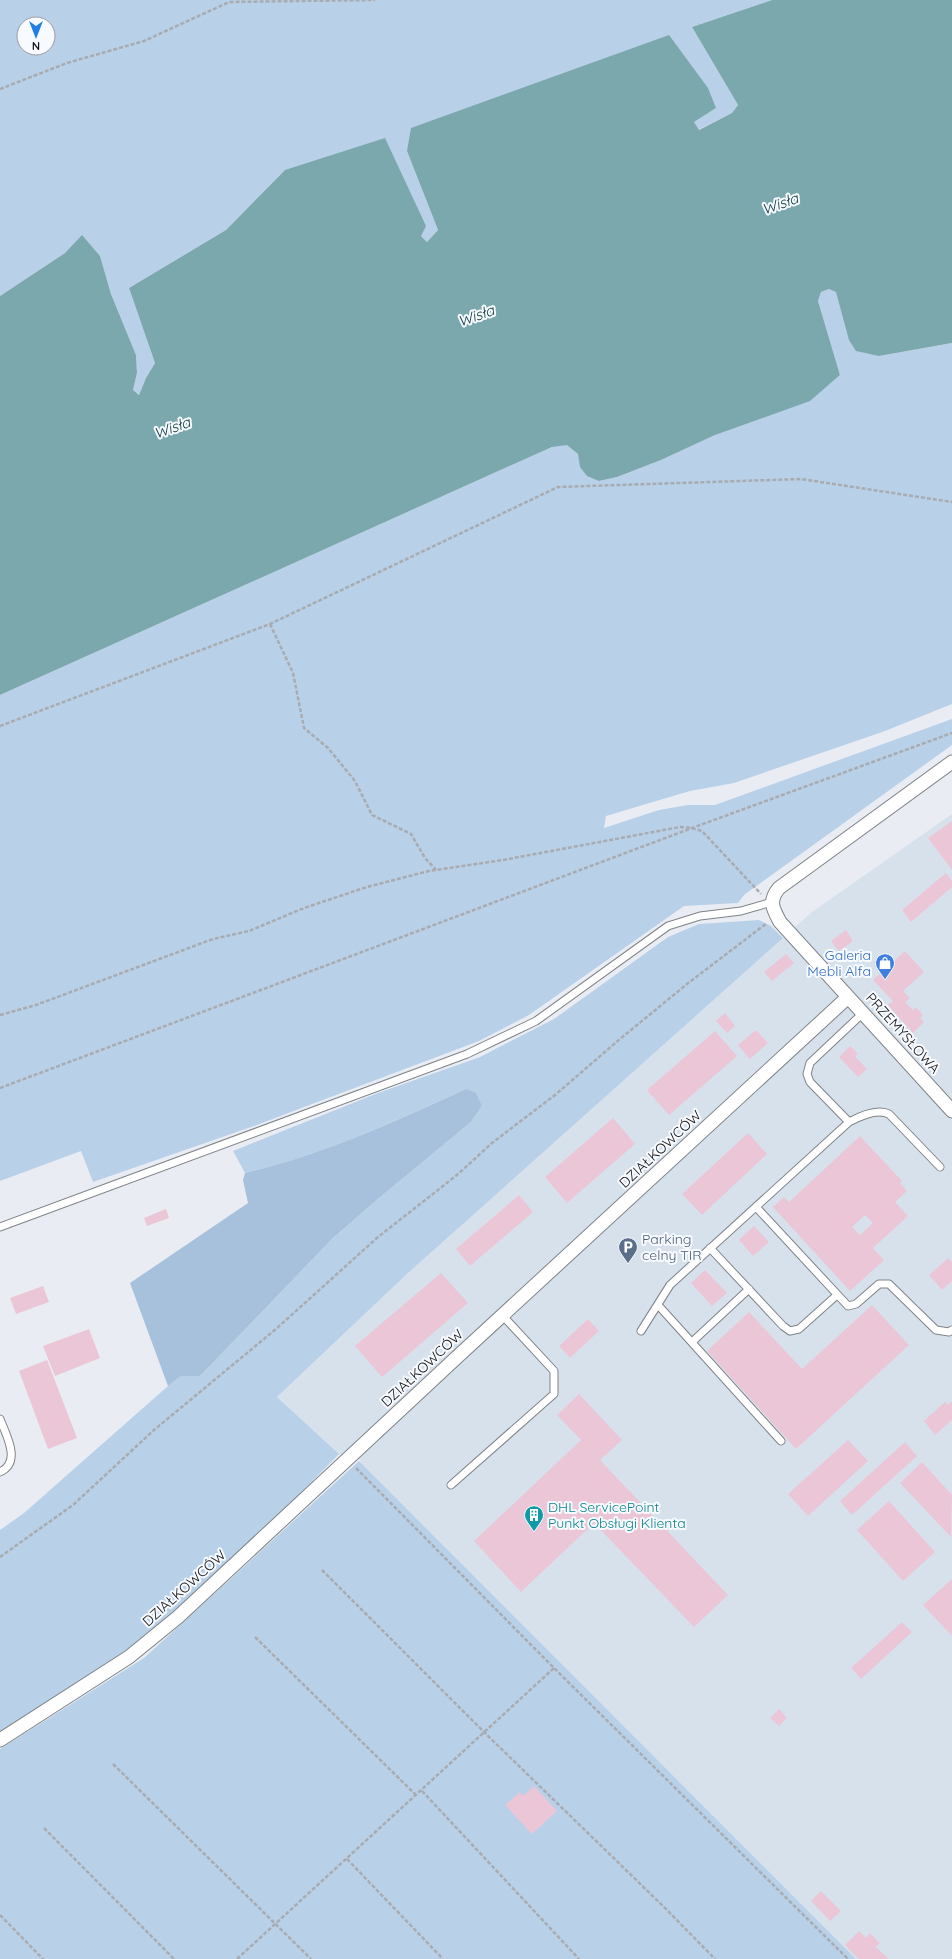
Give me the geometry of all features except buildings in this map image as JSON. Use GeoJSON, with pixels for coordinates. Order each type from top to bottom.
{"type":"FeatureCollection","features":[{"type":"Feature","properties":{"kind":"street"},"geometry":{"type":"LineString","coordinates":[[772,902],[773,895],[779,888],[952,762]]}},
{"type":"Feature","properties":{"kind":"street","name":"PRZEMYSŁOWA"},"geometry":{"type":"LineString","coordinates":[[772,902],[780,922],[862,1014],[952,1111]]}},
{"type":"Feature","properties":{"kind":"street","name":"DZIAŁKOWCÓW"},"geometry":{"type":"LineString","coordinates":[[0,1740],[129,1657],[153,1639],[502,1315],[848,998]]}},
{"type":"Feature","properties":{"kind":"lane"},"geometry":{"type":"LineString","coordinates":[[0,1227],[467,1054],[508,1036],[541,1017],[668,926],[700,916],[741,911],[772,902]]}},
{"type":"Feature","properties":{"kind":"lane"},"geometry":{"type":"LineString","coordinates":[[849,1122],[810,1082],[807,1074],[810,1063],[862,1014]]}},
{"type":"Feature","properties":{"kind":"lane"},"geometry":{"type":"LineString","coordinates":[[641,1331],[670,1285],[849,1122],[863,1115],[884,1111],[889,1114],[940,1167]]}},
{"type":"Feature","properties":{"kind":"lane"},"geometry":{"type":"LineString","coordinates":[[756,1206],[848,1306],[852,1306],[879,1284],[889,1284],[936,1330],[949,1332],[952,1330]]}},
{"type":"Feature","properties":{"kind":"lane"},"geometry":{"type":"LineString","coordinates":[[710,1248],[783,1326],[790,1331],[800,1329],[837,1295]]}},
{"type":"Feature","properties":{"kind":"lane"},"geometry":{"type":"LineString","coordinates":[[692,1342],[749,1289]]}},
{"type":"Feature","properties":{"kind":"lane"},"geometry":{"type":"LineString","coordinates":[[658,1305],[781,1441]]}},
{"type":"Feature","properties":{"kind":"lane"},"geometry":{"type":"LineString","coordinates":[[451,1485],[554,1394],[554,1370],[502,1315]]}},
{"type":"Feature","properties":{"kind":"lane"},"geometry":{"type":"LineString","coordinates":[[0,1419],[11,1450],[12,1459],[9,1466],[0,1472]]}},
{"type":"Feature","properties":{"kind":"path"},"geometry":{"type":"LineString","coordinates":[[0,89],[67,63],[144,41],[229,2],[375,0]]}},
{"type":"Feature","properties":{"kind":"path"},"geometry":{"type":"LineString","coordinates":[[0,726],[270,624],[558,487],[801,479],[952,502]]}},
{"type":"Feature","properties":{"kind":"path"},"geometry":{"type":"LineString","coordinates":[[270,624],[293,673],[304,728],[328,748],[355,781],[372,816],[411,834],[425,858],[436,871]]}},
{"type":"Feature","properties":{"kind":"path"},"geometry":{"type":"LineString","coordinates":[[0,1088],[692,828],[952,733]]}},
{"type":"Feature","properties":{"kind":"path"},"geometry":{"type":"LineString","coordinates":[[0,1015],[36,1005],[213,939],[249,931],[304,908],[367,887],[436,871],[640,836],[680,827],[702,831],[757,891],[772,902]]}},
{"type":"Feature","properties":{"kind":"path"},"geometry":{"type":"LineString","coordinates":[[0,1557],[74,1505],[154,1430],[276,1329],[378,1237],[457,1175],[492,1143],[556,1095],[674,994],[777,916]]}},
{"type":"Feature","properties":{"kind":"path"},"geometry":{"type":"LineString","coordinates":[[347,1459],[554,1668],[848,1959]]}},
{"type":"Feature","properties":{"kind":"path"},"geometry":{"type":"LineString","coordinates":[[322,1570],[484,1733],[664,1907],[715,1959]]}},
{"type":"Feature","properties":{"kind":"path"},"geometry":{"type":"LineString","coordinates":[[255,1637],[417,1796]]}},
{"type":"Feature","properties":{"kind":"path"},"geometry":{"type":"LineString","coordinates":[[237,1959],[417,1796],[554,1668]]}},
{"type":"Feature","properties":{"kind":"path"},"geometry":{"type":"LineString","coordinates":[[113,1764],[311,1959]]}},
{"type":"Feature","properties":{"kind":"path"},"geometry":{"type":"LineString","coordinates":[[422,1791],[579,1959]]}},
{"type":"Feature","properties":{"kind":"path"},"geometry":{"type":"LineString","coordinates":[[44,1828],[174,1959]]}},
{"type":"Feature","properties":{"kind":"path"},"geometry":{"type":"LineString","coordinates":[[347,1859],[443,1959]]}},
{"type":"Feature","properties":{"kind":"path"},"geometry":{"type":"LineString","coordinates":[[0,1915],[43,1959]]}},
{"type":"Feature","properties":{"kind":"shaded area"},"geometry":{"type":"Polygon","coordinates":[[[0,0],[772,0],[692,27],[738,105],[732,113],[698,130],[694,122],[716,108],[407,151],[438,230],[427,242],[421,236],[285,170],[226,230],[129,288],[155,363],[146,378],[139,395],[133,390],[137,373],[136,355],[111,294],[100,256],[82,236],[65,253],[0,296],[0,0]]]}},
{"type":"Feature","properties":{"kind":"shaded area"},"geometry":{"type":"Polygon","coordinates":[[[829,289],[836,291],[843,313],[879,356],[952,343],[952,704],[885,731],[734,783],[690,791],[606,816],[604,828],[659,810],[688,805],[715,805],[952,719],[952,745],[744,895],[738,903],[684,906],[529,1015],[479,1041],[254,1126],[93,1182],[81,1151],[0,1181],[0,695],[552,447],[567,444],[578,454],[599,481],[617,477],[661,460],[715,435],[820,392],[840,375],[818,301],[821,292],[829,289]]]}},
{"type":"Feature","properties":{"kind":"shaded area"},"geometry":{"type":"Polygon","coordinates":[[[952,814],[952,1959],[856,1959],[359,1461],[362,1460],[339,1454],[277,1397],[408,1273],[812,912],[952,814]]]}},
{"type":"Feature","properties":{"kind":"shaded area"},"geometry":{"type":"Polygon","coordinates":[[[759,920],[771,926],[783,938],[408,1273],[277,1397],[339,1454],[182,1613],[0,1734],[0,1530],[24,1513],[168,1386],[181,1376],[200,1376],[333,1238],[471,1122],[482,1106],[466,1089],[357,1137],[274,1166],[245,1173],[233,1151],[378,1093],[480,1057],[554,1019],[668,937],[699,924],[759,920]]]}},
{"type":"Feature","properties":{"kind":"shaded area"},"geometry":{"type":"Polygon","coordinates":[[[466,1089],[476,1093],[482,1106],[471,1122],[333,1238],[200,1376],[181,1376],[168,1386],[130,1283],[248,1203],[243,1180],[245,1173],[302,1157],[357,1137],[466,1089]]]}},
{"type":"Feature","properties":{"kind":"shaded area"},"geometry":{"type":"Polygon","coordinates":[[[359,1461],[856,1959],[0,1959],[0,1749],[144,1658],[359,1461]]]}},
{"type":"Feature","properties":{"kind":"water","name":"Wisła"},"geometry":{"type":"Polygon","coordinates":[[[772,0],[952,0],[952,343],[879,356],[856,351],[849,340],[836,292],[829,289],[821,292],[818,301],[840,375],[810,401],[715,435],[661,460],[617,477],[599,481],[587,476],[580,467],[578,454],[567,445],[552,447],[0,695],[0,296],[65,253],[82,235],[100,256],[111,294],[136,355],[137,373],[133,390],[139,395],[146,378],[155,363],[129,288],[226,230],[285,170],[385,138],[426,226],[421,236],[427,242],[438,230],[407,151],[411,128],[669,35],[708,88],[716,108],[694,122],[699,130],[732,113],[738,105],[692,27],[772,0]]]}},
{"type":"Feature","properties":{"kind":"place","name":"Galeria Mebli Alfa"},"geometry":{"type":"Point","coordinates":[885,980]}},
{"type":"Feature","properties":{"kind":"place","name":"Parking celny TIR"},"geometry":{"type":"Point","coordinates":[628,1264]}},
{"type":"Feature","properties":{"kind":"place","name":"DHL ServicePoint Punkt Obsługi Klienta"},"geometry":{"type":"Point","coordinates":[534,1532]}}]}
